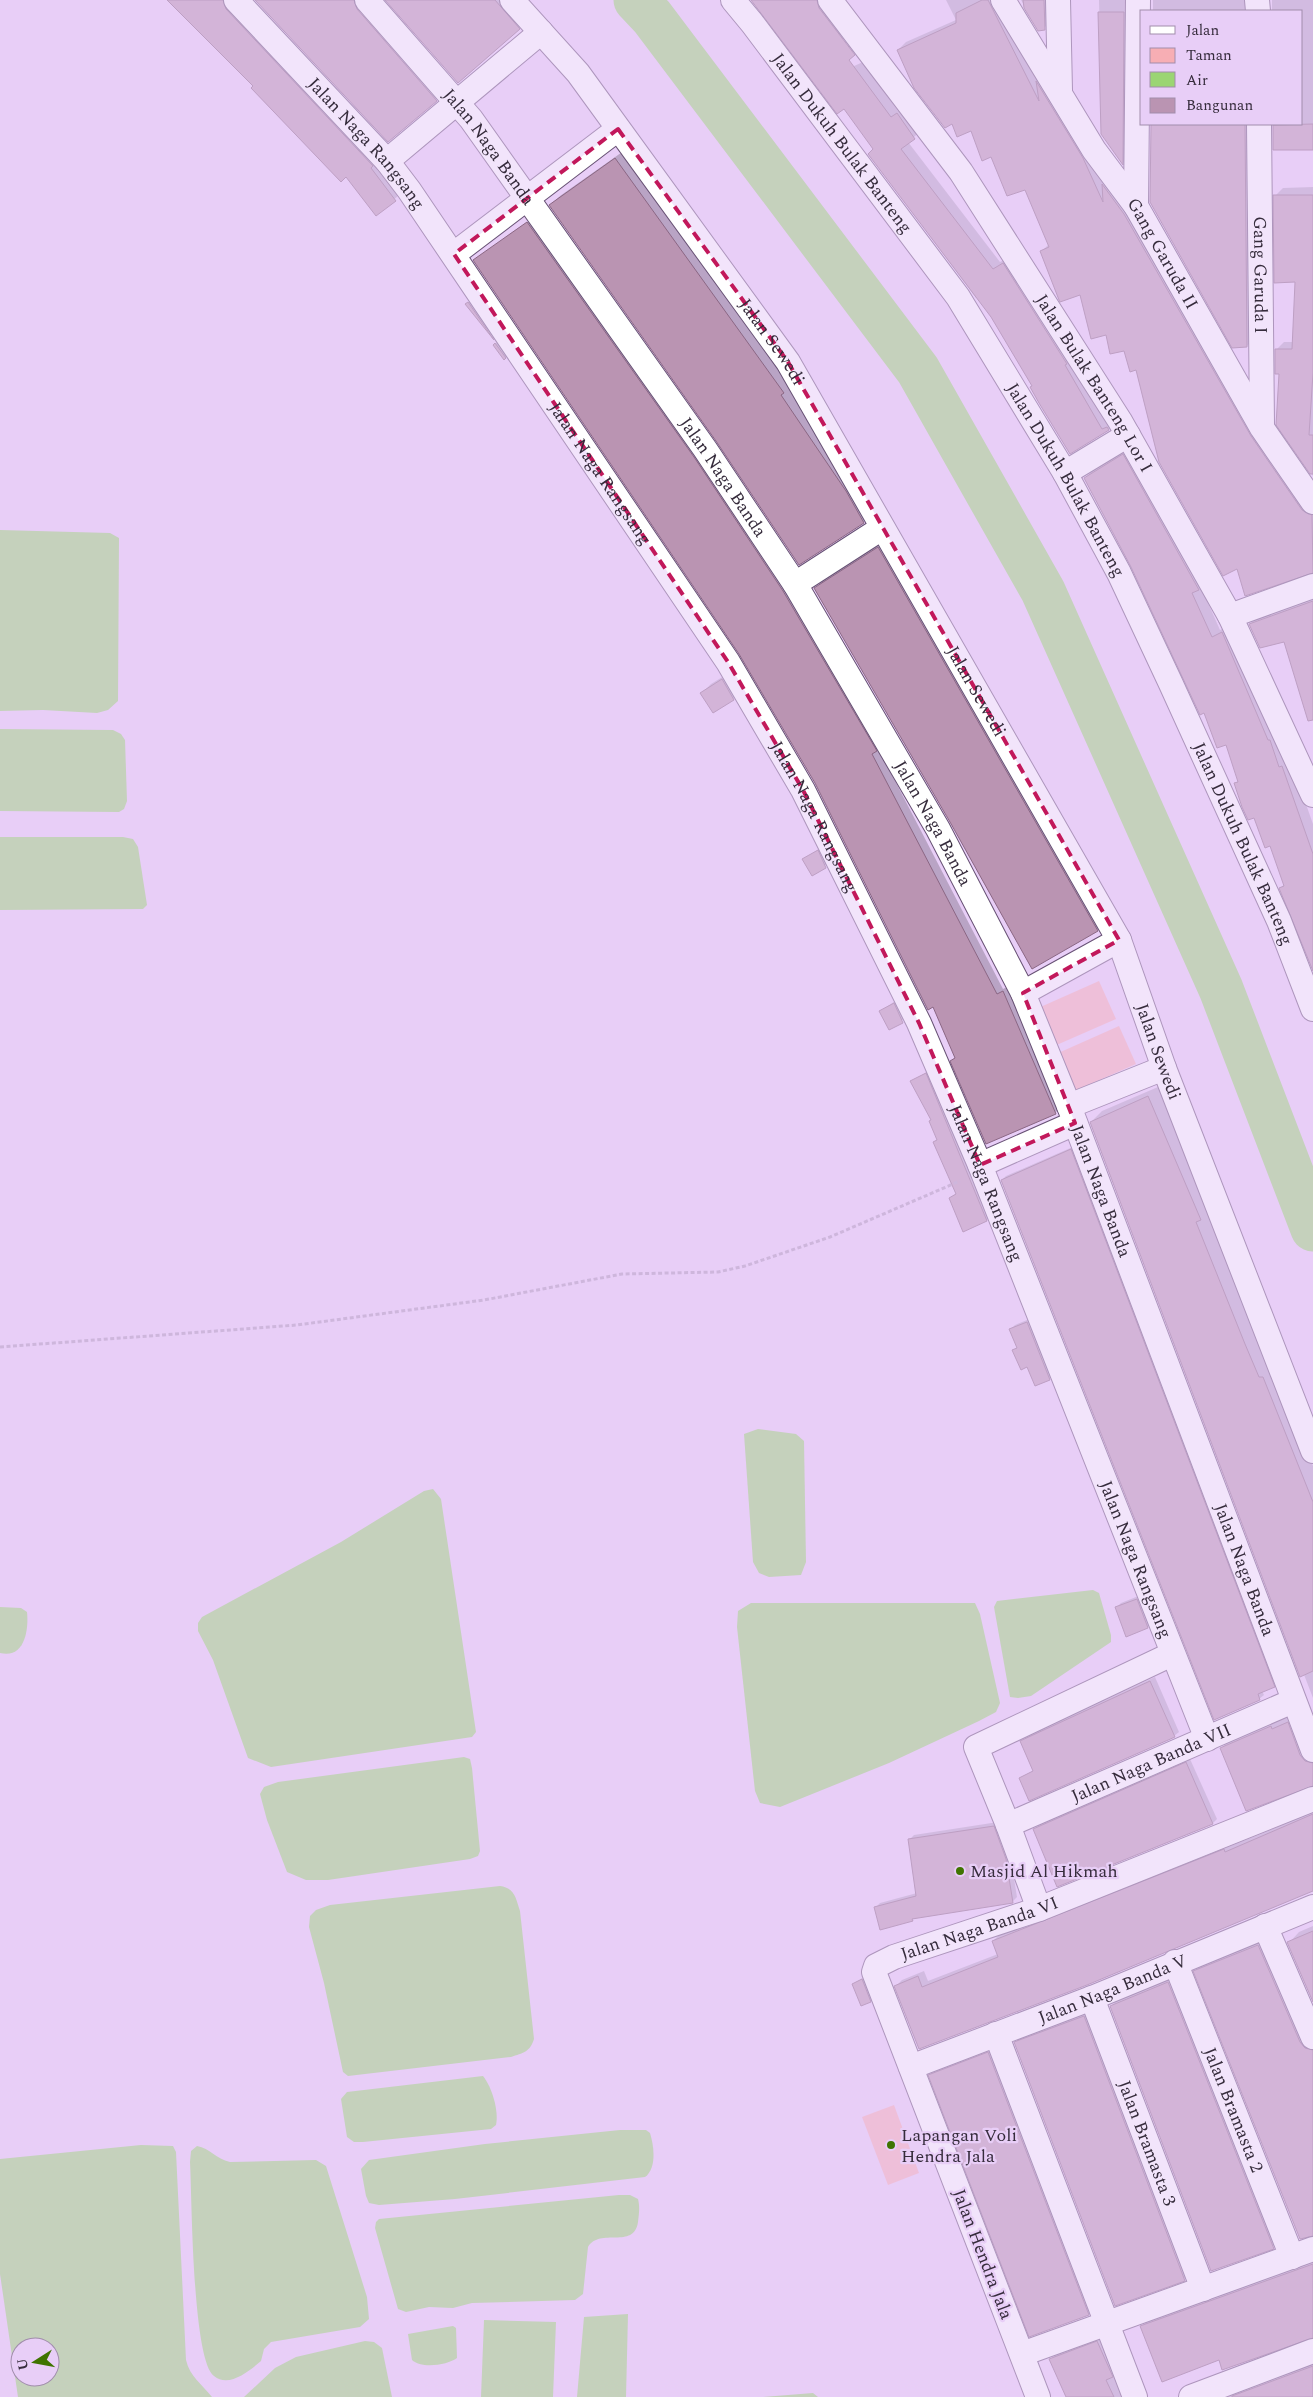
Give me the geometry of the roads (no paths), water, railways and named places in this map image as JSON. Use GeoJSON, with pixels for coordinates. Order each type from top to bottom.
{"type":"FeatureCollection","features":[{"type":"Feature","properties":{"kind":"street","name":"Jalan Naga Rangsang"},"geometry":{"type":"LineString","coordinates":[[236,0],[387,161],[410,190],[728,662],[802,790],[918,1023],[980,1165],[1207,1739]]}},
{"type":"Feature","properties":{"kind":"street","name":"Jalan Naga Banda"},"geometry":{"type":"LineString","coordinates":[[367,0],[457,100],[705,449],[795,584],[938,829],[1023,993],[1072,1114],[1313,1750]]}},
{"type":"Feature","properties":{"kind":"street","name":"Jalan Sewedi"},"geometry":{"type":"LineString","coordinates":[[512,0],[578,73],[788,362],[1119,940],[1164,1068],[1313,1452]]}},
{"type":"Feature","properties":{"kind":"street","name":"Jalan Dukuh Bulak Banteng"},"geometry":{"type":"LineString","coordinates":[[733,0],[752,22],[958,297],[1065,473],[1119,573],[1171,684],[1279,921],[1313,1009]]}},
{"type":"Feature","properties":{"kind":"street","name":"Jalan Bulak Banteng Lor I"},"geometry":{"type":"LineString","coordinates":[[830,0],[961,172],[1128,435],[1230,616],[1313,795]]}},
{"type":"Feature","properties":{"kind":"street"},"geometry":{"type":"LineString","coordinates":[[1003,0],[1094,150],[1136,206]]}},
{"type":"Feature","properties":{"kind":"street"},"geometry":{"type":"LineString","coordinates":[[1058,0],[1060,92]]}},
{"type":"Feature","properties":{"kind":"street","name":"Gang Garuda II"},"geometry":{"type":"LineString","coordinates":[[1138,0],[1136,206],[1262,428],[1313,502]]}},
{"type":"Feature","properties":{"kind":"street"},"geometry":{"type":"LineString","coordinates":[[387,161],[457,100],[541,32]]}},
{"type":"Feature","properties":{"kind":"street","name":"Gang Garuda I"},"geometry":{"type":"LineString","coordinates":[[1259,125],[1262,428]]}},
{"type":"Feature","properties":{"kind":"street"},"geometry":{"type":"LineString","coordinates":[[454,254],[529,199],[618,129]]}},
{"type":"Feature","properties":{"kind":"street"},"geometry":{"type":"LineString","coordinates":[[1065,473],[1128,435]]}},
{"type":"Feature","properties":{"kind":"street"},"geometry":{"type":"LineString","coordinates":[[795,584],[882,528]]}},
{"type":"Feature","properties":{"kind":"street"},"geometry":{"type":"LineString","coordinates":[[1230,616],[1313,586]]}},
{"type":"Feature","properties":{"kind":"street"},"geometry":{"type":"LineString","coordinates":[[1023,993],[1119,940]]}},
{"type":"Feature","properties":{"kind":"street"},"geometry":{"type":"LineString","coordinates":[[980,1165],[1072,1114],[1164,1068]]}},
{"type":"Feature","properties":{"kind":"street"},"geometry":{"type":"LineString","coordinates":[[1038,1909],[1008,1825],[976,1747],[1172,1654]]}},
{"type":"Feature","properties":{"kind":"street","name":"Jalan Naga Banda VII"},"geometry":{"type":"LineString","coordinates":[[1008,1825],[1293,1701]]}},
{"type":"Feature","properties":{"kind":"street","name":"Jalan Naga Banda VI"},"geometry":{"type":"LineString","coordinates":[[874,1972],[876,1966],[894,1958],[1038,1909],[1313,1799]]}},
{"type":"Feature","properties":{"kind":"street","name":"Jalan Naga Banda V"},"geometry":{"type":"LineString","coordinates":[[911,2067],[1092,1998],[1175,1962],[1313,1907]]}},
{"type":"Feature","properties":{"kind":"street"},"geometry":{"type":"LineString","coordinates":[[1265,1926],[1313,2037]]}},
{"type":"Feature","properties":{"kind":"street","name":"Jalan Bramasta 2"},"geometry":{"type":"LineString","coordinates":[[1175,1962],[1303,2253]]}},
{"type":"Feature","properties":{"kind":"street","name":"Jalan Hendra Jala"},"geometry":{"type":"LineString","coordinates":[[874,1972],[1038,2397]]}},
{"type":"Feature","properties":{"kind":"street","name":"Jalan Bramasta 3"},"geometry":{"type":"LineString","coordinates":[[1092,1998],[1203,2289]]}},
{"type":"Feature","properties":{"kind":"street"},"geometry":{"type":"LineString","coordinates":[[996,2034],[1135,2397]]}},
{"type":"Feature","properties":{"kind":"street"},"geometry":{"type":"LineString","coordinates":[[1022,2354],[1303,2253]]}},
{"type":"Feature","properties":{"kind":"street"},"geometry":{"type":"LineString","coordinates":[[1191,2397],[1216,2393],[1313,2351]]}},
{"type":"Feature","properties":{"kind":"water"},"geometry":{"type":"Polygon","coordinates":[[[0,530],[110,533],[119,538],[118,701],[108,710],[97,713],[43,710],[0,711],[0,530]]]}},
{"type":"Feature","properties":{"kind":"water"},"geometry":{"type":"Polygon","coordinates":[[[0,729],[113,730],[121,734],[125,740],[127,801],[124,809],[119,812],[0,811],[0,729]]]}},
{"type":"Feature","properties":{"kind":"water"},"geometry":{"type":"Polygon","coordinates":[[[0,837],[123,837],[133,839],[138,847],[147,905],[143,909],[0,910],[0,837]]]}},
{"type":"Feature","properties":{"kind":"water"},"geometry":{"type":"Polygon","coordinates":[[[758,1429],[796,1434],[804,1441],[806,1562],[801,1575],[769,1577],[759,1573],[753,1562],[744,1434],[758,1429]]]}},
{"type":"Feature","properties":{"kind":"water"},"geometry":{"type":"Polygon","coordinates":[[[433,1489],[441,1499],[476,1732],[472,1737],[271,1767],[248,1758],[213,1660],[198,1631],[198,1623],[202,1617],[341,1542],[424,1491],[433,1489]]]}},
{"type":"Feature","properties":{"kind":"water"},"geometry":{"type":"Polygon","coordinates":[[[1093,1590],[1099,1593],[1111,1635],[1111,1642],[1031,1696],[1010,1697],[994,1607],[997,1601],[1093,1590]]]}},
{"type":"Feature","properties":{"kind":"water"},"geometry":{"type":"Polygon","coordinates":[[[751,1603],[975,1603],[980,1614],[1000,1703],[996,1712],[889,1763],[780,1807],[760,1803],[755,1791],[737,1627],[738,1611],[751,1603]]]}},
{"type":"Feature","properties":{"kind":"water"},"geometry":{"type":"Polygon","coordinates":[[[0,1607],[21,1608],[27,1612],[26,1635],[23,1642],[15,1652],[8,1654],[0,1653],[0,1607]]]}},
{"type":"Feature","properties":{"kind":"water"},"geometry":{"type":"Polygon","coordinates":[[[464,1757],[470,1759],[472,1768],[480,1851],[478,1856],[470,1859],[328,1880],[306,1880],[287,1872],[267,1820],[260,1794],[264,1787],[278,1782],[464,1757]]]}},
{"type":"Feature","properties":{"kind":"water"},"geometry":{"type":"Polygon","coordinates":[[[500,1886],[512,1892],[520,1911],[534,2039],[530,2047],[522,2053],[511,2057],[348,2076],[343,2072],[324,1983],[309,1927],[310,1916],[316,1910],[330,1905],[500,1886]]]}},
{"type":"Feature","properties":{"kind":"water"},"geometry":{"type":"Polygon","coordinates":[[[483,2076],[489,2086],[496,2106],[496,2125],[491,2129],[363,2142],[354,2142],[347,2137],[341,2099],[347,2092],[483,2076]]]}},
{"type":"Feature","properties":{"kind":"water"},"geometry":{"type":"Polygon","coordinates":[[[620,2130],[646,2130],[650,2133],[654,2156],[649,2173],[645,2177],[455,2199],[379,2205],[369,2203],[366,2196],[361,2169],[369,2160],[485,2144],[620,2130]]]}},
{"type":"Feature","properties":{"kind":"water"},"geometry":{"type":"Polygon","coordinates":[[[141,2145],[173,2146],[176,2152],[186,2360],[193,2376],[212,2397],[18,2397],[17,2387],[60,2387],[60,2337],[10,2337],[10,2342],[0,2274],[0,2159],[141,2145]]]}},
{"type":"Feature","properties":{"kind":"water"},"geometry":{"type":"Polygon","coordinates":[[[197,2146],[230,2162],[316,2160],[326,2166],[367,2297],[369,2319],[360,2327],[271,2342],[264,2349],[261,2361],[239,2377],[226,2380],[214,2376],[207,2364],[201,2341],[194,2276],[190,2162],[191,2151],[197,2146]]]}},
{"type":"Feature","properties":{"kind":"water"},"geometry":{"type":"Polygon","coordinates":[[[630,2195],[638,2199],[639,2213],[635,2230],[630,2235],[624,2237],[593,2241],[588,2247],[583,2294],[575,2300],[472,2303],[453,2308],[429,2307],[406,2312],[398,2309],[375,2228],[376,2222],[379,2219],[630,2195]]]}},
{"type":"Feature","properties":{"kind":"water"},"geometry":{"type":"Polygon","coordinates":[[[628,2314],[626,2397],[577,2397],[584,2317],[628,2314]]]}},
{"type":"Feature","properties":{"kind":"water"},"geometry":{"type":"Polygon","coordinates":[[[484,2320],[556,2322],[553,2397],[481,2397],[484,2320]]]}},
{"type":"Feature","properties":{"kind":"water"},"geometry":{"type":"Polygon","coordinates":[[[453,2326],[456,2328],[457,2358],[447,2363],[434,2365],[416,2363],[412,2360],[408,2334],[453,2326]]]}},
{"type":"Feature","properties":{"kind":"water"},"geometry":{"type":"Polygon","coordinates":[[[365,2341],[374,2342],[382,2348],[392,2397],[244,2397],[275,2368],[296,2357],[365,2341]]]}},
{"type":"Feature","properties":{"kind":"water"},"geometry":{"type":"Polygon","coordinates":[[[813,2393],[818,2397],[763,2397],[813,2393]]]}},
{"type":"Feature","properties":{"kind":"waterway"},"geometry":{"type":"LineString","coordinates":[[636,0],[652,17],[918,370],[1043,591],[1221,989],[1313,1229]]}},
{"type":"Feature","properties":{"kind":"place","name":"Masjid Al Hikmah"},"geometry":{"type":"Point","coordinates":[960,1871]}},
{"type":"Feature","properties":{"kind":"place","name":"Lapangan Voli Hendra Jala"},"geometry":{"type":"Point","coordinates":[891,2145]}}]}
